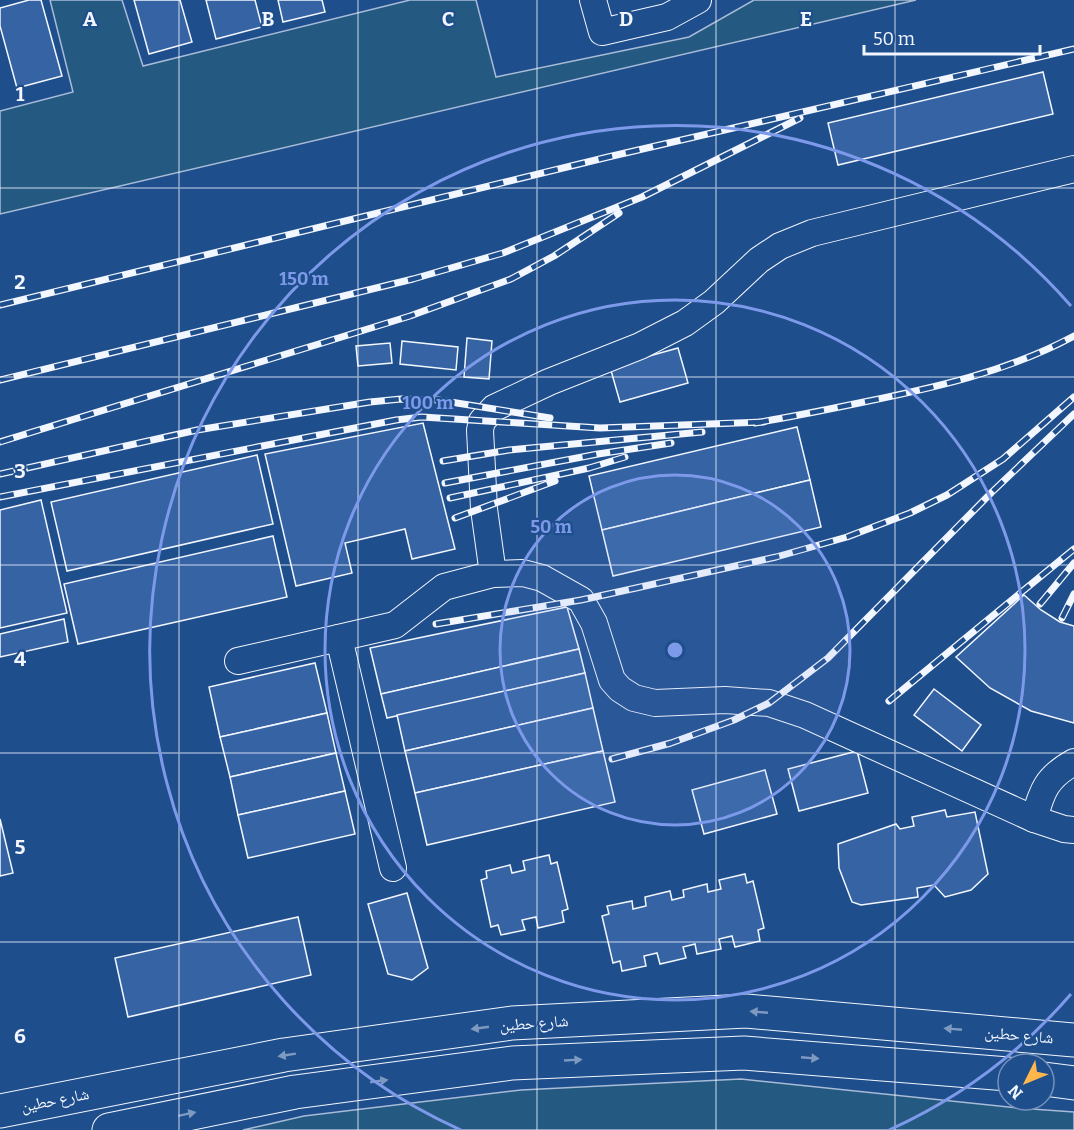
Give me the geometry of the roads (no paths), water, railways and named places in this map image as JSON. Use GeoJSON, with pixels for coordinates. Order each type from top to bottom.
{"type":"FeatureCollection","features":[{"type":"Feature","properties":{"kind":"main road","name":"شارع حطين"},"geometry":{"type":"LineString","coordinates":[[0,1111],[284,1055],[512,1023],[746,1011],[1074,1040]]}},
{"type":"Feature","properties":{"kind":"main road"},"geometry":{"type":"LineString","coordinates":[[109,1130],[295,1092],[512,1063],[744,1053],[996,1073]]}},
{"type":"Feature","properties":{"kind":"main road"},"geometry":{"type":"LineString","coordinates":[[1056,1081],[1074,1083]]}},
{"type":"Feature","properties":{"kind":"street"},"geometry":{"type":"LineString","coordinates":[[593,0],[602,32],[667,17],[698,0]]}},
{"type":"Feature","properties":{"kind":"street"},"geometry":{"type":"LineString","coordinates":[[492,574],[484,509],[480,430],[482,421],[494,408],[549,382],[640,346],[685,323],[714,302],[759,260],[780,246],[812,233],[1074,169]]}},
{"type":"Feature","properties":{"kind":"street"},"geometry":{"type":"LineString","coordinates":[[238,662],[395,625],[444,587],[492,574],[523,573],[542,578],[581,600],[594,623],[612,680],[620,689],[634,698],[655,703],[725,700],[769,703],[805,715],[1034,819],[1074,830]]}},
{"type":"Feature","properties":{"kind":"street"},"geometry":{"type":"LineString","coordinates":[[339,638],[393,868]]}},
{"type":"Feature","properties":{"kind":"street"},"geometry":{"type":"LineString","coordinates":[[1034,819],[1042,792],[1049,779],[1074,762]]}},
{"type":"Feature","properties":{"kind":"railway"},"geometry":{"type":"LineString","coordinates":[[0,305],[608,157],[1074,49]]}},
{"type":"Feature","properties":{"kind":"railway"},"geometry":{"type":"LineString","coordinates":[[0,380],[413,279],[503,253],[642,197],[800,118]]}},
{"type":"Feature","properties":{"kind":"railway"},"geometry":{"type":"LineString","coordinates":[[0,442],[410,316],[511,279],[554,256],[619,213]]}},
{"type":"Feature","properties":{"kind":"railway"},"geometry":{"type":"LineString","coordinates":[[755,423],[942,385],[1023,360],[1074,336]]}},
{"type":"Feature","properties":{"kind":"railway"},"geometry":{"type":"LineString","coordinates":[[436,624],[581,600],[776,557],[847,537],[910,513],[947,495],[1003,459],[1074,397]]}},
{"type":"Feature","properties":{"kind":"railway"},"geometry":{"type":"LineString","coordinates":[[0,474],[197,430],[370,402],[401,399],[438,400],[550,418]]}},
{"type":"Feature","properties":{"kind":"railway"},"geometry":{"type":"LineString","coordinates":[[612,759],[671,743],[734,720],[769,703],[828,658],[992,492],[1074,414]]}},
{"type":"Feature","properties":{"kind":"railway"},"geometry":{"type":"LineString","coordinates":[[0,497],[396,420],[422,417],[600,428],[764,422]]}},
{"type":"Feature","properties":{"kind":"railway"},"geometry":{"type":"LineString","coordinates":[[443,461],[509,450],[702,432]]}},
{"type":"Feature","properties":{"kind":"railway"},"geometry":{"type":"LineString","coordinates":[[445,483],[598,454],[671,443]]}},
{"type":"Feature","properties":{"kind":"railway"},"geometry":{"type":"LineString","coordinates":[[450,498],[589,468],[625,457]]}},
{"type":"Feature","properties":{"kind":"railway"},"geometry":{"type":"LineString","coordinates":[[455,518],[555,481]]}},
{"type":"Feature","properties":{"kind":"railway"},"geometry":{"type":"LineString","coordinates":[[889,701],[1074,549]]}},
{"type":"Feature","properties":{"kind":"railway"},"geometry":{"type":"LineString","coordinates":[[1040,604],[1074,563]]}},
{"type":"Feature","properties":{"kind":"railway"},"geometry":{"type":"LineString","coordinates":[[1062,618],[1074,594]]}}]}
